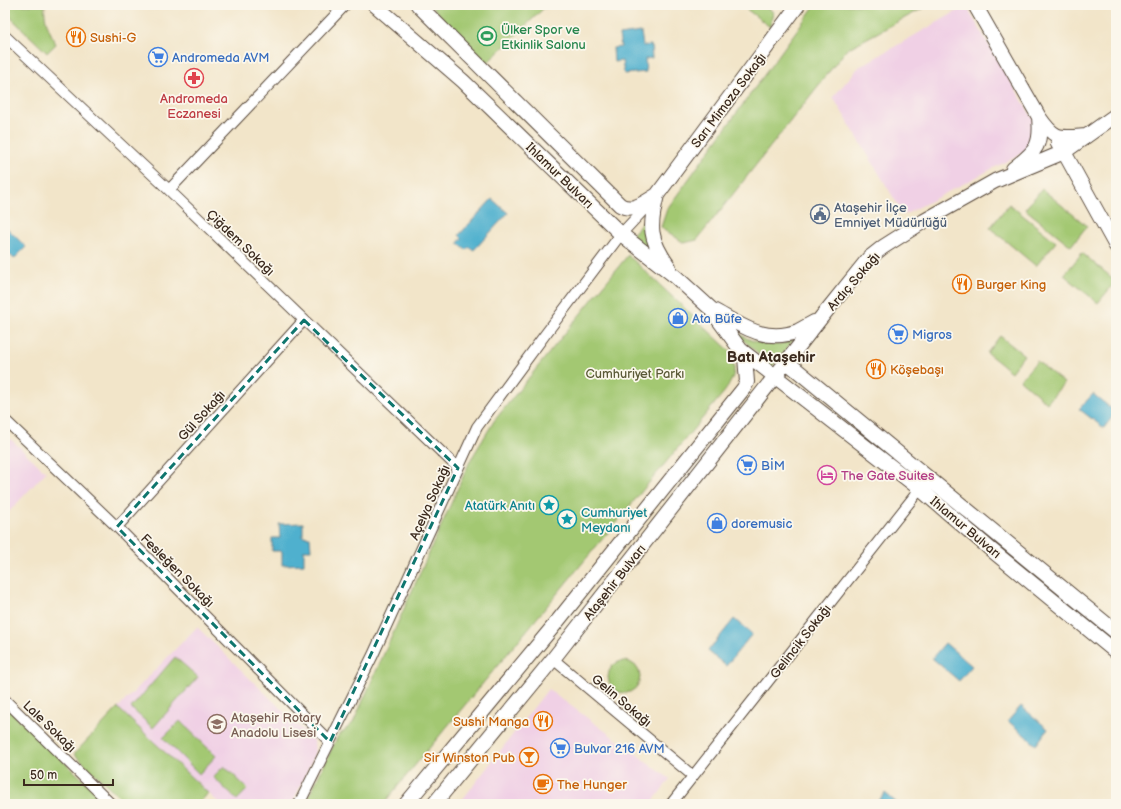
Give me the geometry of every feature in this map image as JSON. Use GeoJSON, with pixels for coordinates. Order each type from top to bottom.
{"type":"FeatureCollection","features":[{"type":"Feature","properties":{"kind":"main road","name":"Ihlamur Bulvarı"},"geometry":{"type":"LineString","coordinates":[[375,5],[462,81],[621,234],[676,277],[710,308],[740,348],[775,376],[924,484],[1116,632]]}},
{"type":"Feature","properties":{"kind":"main road","name":"Ihlamur Bulvarı"},"geometry":{"type":"LineString","coordinates":[[418,5],[620,205],[624,207],[635,207],[657,195]]}},
{"type":"Feature","properties":{"kind":"main road","name":"Sarı Mimoza Sokağı"},"geometry":{"type":"LineString","coordinates":[[657,195],[798,5]]}},
{"type":"Feature","properties":{"kind":"main road"},"geometry":{"type":"LineString","coordinates":[[975,5],[1039,117],[1064,152],[1116,246]]}},
{"type":"Feature","properties":{"kind":"main road","name":"Ardıç Sokağı"},"geometry":{"type":"LineString","coordinates":[[710,308],[755,332],[766,335],[784,334],[797,331],[820,319],[869,258],[883,247],[1000,179],[1064,152],[1116,115]]}},
{"type":"Feature","properties":{"kind":"main road"},"geometry":{"type":"LineString","coordinates":[[1000,179],[1034,152],[1040,139],[1039,117]]}},
{"type":"Feature","properties":{"kind":"main road"},"geometry":{"type":"LineString","coordinates":[[1048,131],[1056,136],[1064,138],[1086,136]]}},
{"type":"Feature","properties":{"kind":"main road"},"geometry":{"type":"LineString","coordinates":[[657,195],[653,212],[652,228],[654,242],[659,253],[676,277]]}},
{"type":"Feature","properties":{"kind":"main road","name":"Ataşehir Bulvarı"},"geometry":{"type":"LineString","coordinates":[[440,801],[820,319]]}},
{"type":"Feature","properties":{"kind":"main road","name":"Ataşehir Bulvarı"},"geometry":{"type":"LineString","coordinates":[[406,804],[552,628],[744,388],[747,382],[747,368],[745,357],[740,348]]}},
{"type":"Feature","properties":{"kind":"main road","name":"Ihlamur Bulvarı"},"geometry":{"type":"LineString","coordinates":[[787,362],[924,484],[989,548],[1116,652]]}},
{"type":"Feature","properties":{"kind":"main road"},"geometry":{"type":"LineString","coordinates":[[417,804],[422,785]]}},
{"type":"Feature","properties":{"kind":"street"},"geometry":{"type":"LineString","coordinates":[[168,190],[345,5]]}},
{"type":"Feature","properties":{"kind":"street","name":"Çiğdem Sokağı"},"geometry":{"type":"LineString","coordinates":[[5,36],[458,468]]}},
{"type":"Feature","properties":{"kind":"street","name":"Açelya Sokağı"},"geometry":{"type":"LineString","coordinates":[[299,804],[373,655],[477,427],[621,234],[657,195]]}},
{"type":"Feature","properties":{"kind":"street","name":"Gül Sokağı"},"geometry":{"type":"LineString","coordinates":[[117,527],[304,320]]}},
{"type":"Feature","properties":{"kind":"street","name":"Fesleğen Sokağı"},"geometry":{"type":"LineString","coordinates":[[5,420],[117,527],[330,742]]}},
{"type":"Feature","properties":{"kind":"street","name":"Gelincik Sokağı"},"geometry":{"type":"LineString","coordinates":[[671,804],[924,484]]}},
{"type":"Feature","properties":{"kind":"street","name":"Gelin Sokağı"},"geometry":{"type":"LineString","coordinates":[[553,659],[693,776]]}},
{"type":"Feature","properties":{"kind":"street","name":"Lale Sokağı"},"geometry":{"type":"LineString","coordinates":[[5,700],[111,804]]}},
{"type":"Feature","properties":{"kind":"highlighted area"},"geometry":{"type":"Polygon","coordinates":[[[304,320],[458,468],[330,742],[117,527],[304,320]]]}},
{"type":"Feature","properties":{"kind":"shaded area"},"geometry":{"type":"Polygon","coordinates":[[[966,6],[1036,124],[1030,149],[904,215],[833,97],[859,67],[966,6]]]}},
{"type":"Feature","properties":{"kind":"shaded area"},"geometry":{"type":"Polygon","coordinates":[[[5,434],[46,472],[5,516],[5,434]]]}},
{"type":"Feature","properties":{"kind":"shaded area","name":"Ataşehir Rotary Anadolu Lisesi"},"geometry":{"type":"Polygon","coordinates":[[[197,627],[314,741],[315,754],[292,804],[220,804],[118,708],[197,627]]]}},
{"type":"Feature","properties":{"kind":"shaded area","name":"Bulvar 216 AVM"},"geometry":{"type":"Polygon","coordinates":[[[548,689],[670,779],[651,804],[459,804],[548,689]]]}},
{"type":"Feature","properties":{"kind":"green space"},"geometry":{"type":"Polygon","coordinates":[[[5,5],[45,5],[46,20],[56,44],[47,53],[5,12],[5,5]]]}},
{"type":"Feature","properties":{"kind":"green space","name":"Ülker Spor ve Etkinlik Salonu"},"geometry":{"type":"Polygon","coordinates":[[[430,5],[568,5],[544,8],[486,64],[430,5]]]}},
{"type":"Feature","properties":{"kind":"green space"},"geometry":{"type":"Polygon","coordinates":[[[741,5],[764,5],[773,12],[770,27],[741,5]]]}},
{"type":"Feature","properties":{"kind":"green space"},"geometry":{"type":"Polygon","coordinates":[[[815,5],[929,5],[847,49],[697,240],[684,243],[661,227],[667,209],[815,5]]]}},
{"type":"Feature","properties":{"kind":"green space"},"geometry":{"type":"Polygon","coordinates":[[[1042,189],[1087,226],[1071,246],[1025,209],[1042,189]]]}},
{"type":"Feature","properties":{"kind":"green space"},"geometry":{"type":"Polygon","coordinates":[[[1009,204],[1056,242],[1036,266],[990,228],[1009,204]]]}},
{"type":"Feature","properties":{"kind":"green space"},"geometry":{"type":"Polygon","coordinates":[[[648,216],[654,254],[632,235],[648,216]]]}},
{"type":"Feature","properties":{"kind":"green space"},"geometry":{"type":"Polygon","coordinates":[[[1082,253],[1116,281],[1098,303],[1064,275],[1082,253]]]}},
{"type":"Feature","properties":{"kind":"green space","name":"Cumhuriyet Parkı"},"geometry":{"type":"Polygon","coordinates":[[[628,255],[730,351],[734,362],[734,372],[728,386],[383,804],[305,804],[338,736],[353,723],[470,461],[494,421],[628,255]]]}},
{"type":"Feature","properties":{"kind":"green space"},"geometry":{"type":"Polygon","coordinates":[[[739,334],[748,339],[769,345],[782,344],[795,338],[772,367],[738,335],[739,334]]]}},
{"type":"Feature","properties":{"kind":"green space"},"geometry":{"type":"Polygon","coordinates":[[[1000,336],[1024,355],[1011,372],[987,353],[1000,336]]]}},
{"type":"Feature","properties":{"kind":"green space"},"geometry":{"type":"Polygon","coordinates":[[[1037,361],[1064,383],[1047,403],[1020,380],[1037,361]]]}},
{"type":"Feature","properties":{"kind":"green space"},"geometry":{"type":"Polygon","coordinates":[[[175,657],[198,677],[153,728],[131,708],[175,657]]]}},
{"type":"Feature","properties":{"kind":"green space"},"geometry":{"type":"Polygon","coordinates":[[[621,661],[627,661],[637,668],[640,677],[639,683],[633,690],[627,693],[621,693],[611,686],[608,680],[608,674],[615,664],[621,661]]]}},
{"type":"Feature","properties":{"kind":"green space"},"geometry":{"type":"Polygon","coordinates":[[[5,706],[109,804],[5,804],[5,706]]]}},
{"type":"Feature","properties":{"kind":"green space"},"geometry":{"type":"Polygon","coordinates":[[[118,708],[208,793],[199,804],[127,804],[74,754],[118,708]]]}},
{"type":"Feature","properties":{"kind":"green space"},"geometry":{"type":"Polygon","coordinates":[[[180,721],[216,756],[199,774],[163,738],[180,721]]]}},
{"type":"Feature","properties":{"kind":"green space"},"geometry":{"type":"Polygon","coordinates":[[[224,766],[248,789],[237,800],[213,777],[224,766]]]}},
{"type":"Feature","properties":{"kind":"water"},"geometry":{"type":"Polygon","coordinates":[[[641,32],[643,46],[651,45],[652,58],[645,59],[646,72],[624,74],[622,61],[614,62],[613,48],[621,47],[619,35],[641,32]]]}},
{"type":"Feature","properties":{"kind":"water"},"geometry":{"type":"Polygon","coordinates":[[[492,199],[508,213],[474,250],[469,247],[466,250],[458,243],[462,238],[459,235],[492,199]]]}},
{"type":"Feature","properties":{"kind":"water"},"geometry":{"type":"Polygon","coordinates":[[[5,226],[26,247],[14,259],[5,250],[5,226]]]}},
{"type":"Feature","properties":{"kind":"water"},"geometry":{"type":"Polygon","coordinates":[[[1093,394],[1116,412],[1104,428],[1079,409],[1093,394]]]}},
{"type":"Feature","properties":{"kind":"water"},"geometry":{"type":"Polygon","coordinates":[[[303,523],[303,536],[310,537],[311,550],[304,550],[304,564],[282,565],[282,551],[272,551],[272,538],[280,538],[279,524],[303,523]]]}},
{"type":"Feature","properties":{"kind":"water"},"geometry":{"type":"Polygon","coordinates":[[[734,619],[752,634],[726,666],[708,651],[734,619]]]}},
{"type":"Feature","properties":{"kind":"water"},"geometry":{"type":"Polygon","coordinates":[[[945,643],[972,666],[959,681],[932,658],[945,643]]]}},
{"type":"Feature","properties":{"kind":"water"},"geometry":{"type":"Polygon","coordinates":[[[1021,706],[1048,729],[1036,745],[1008,721],[1021,706]]]}},
{"type":"Feature","properties":{"kind":"water"},"geometry":{"type":"Polygon","coordinates":[[[885,793],[898,804],[876,804],[885,793]]]}},
{"type":"Feature","properties":{"kind":"place","name":"Ülker Spor ve Etkinlik Salonu"},"geometry":{"type":"Point","coordinates":[487,36]}},
{"type":"Feature","properties":{"kind":"place","name":"Sushi-G"},"geometry":{"type":"Point","coordinates":[76,37]}},
{"type":"Feature","properties":{"kind":"place","name":"Andromeda AVM"},"geometry":{"type":"Point","coordinates":[158,57]}},
{"type":"Feature","properties":{"kind":"place","name":"Andromeda Eczanesi"},"geometry":{"type":"Point","coordinates":[194,78]}},
{"type":"Feature","properties":{"kind":"place","name":"Ataşehir İlçe Emniyet Müdürlüğü"},"geometry":{"type":"Point","coordinates":[820,214]}},
{"type":"Feature","properties":{"kind":"place","name":"Burger King"},"geometry":{"type":"Point","coordinates":[962,284]}},
{"type":"Feature","properties":{"kind":"place","name":"Ata Büfe"},"geometry":{"type":"Point","coordinates":[678,318]}},
{"type":"Feature","properties":{"kind":"place","name":"Migros"},"geometry":{"type":"Point","coordinates":[898,334]}},
{"type":"Feature","properties":{"kind":"place","name":"Köşebaşı"},"geometry":{"type":"Point","coordinates":[876,369]}},
{"type":"Feature","properties":{"kind":"place","name":"BİM"},"geometry":{"type":"Point","coordinates":[747,465]}},
{"type":"Feature","properties":{"kind":"place","name":"The Gate Suites"},"geometry":{"type":"Point","coordinates":[827,475]}},
{"type":"Feature","properties":{"kind":"place","name":"Atatürk Anıtı"},"geometry":{"type":"Point","coordinates":[549,505]}},
{"type":"Feature","properties":{"kind":"place","name":"Cumhuriyet Meydanı"},"geometry":{"type":"Point","coordinates":[567,519]}},
{"type":"Feature","properties":{"kind":"place","name":"doremusic"},"geometry":{"type":"Point","coordinates":[717,523]}},
{"type":"Feature","properties":{"kind":"place","name":"Sushi Manga"},"geometry":{"type":"Point","coordinates":[543,721]}},
{"type":"Feature","properties":{"kind":"place","name":"Ataşehir Rotary Anadolu Lisesi"},"geometry":{"type":"Point","coordinates":[217,724]}},
{"type":"Feature","properties":{"kind":"place","name":"Bulvar 216 AVM"},"geometry":{"type":"Point","coordinates":[560,748]}},
{"type":"Feature","properties":{"kind":"place","name":"Sir Winston Pub"},"geometry":{"type":"Point","coordinates":[529,757]}},
{"type":"Feature","properties":{"kind":"place","name":"The Hunger"},"geometry":{"type":"Point","coordinates":[543,784]}},
{"type":"Feature","properties":{"kind":"district","name":"Batı Ataşehir"},"geometry":{"type":"Point","coordinates":[771,357]}}]}
